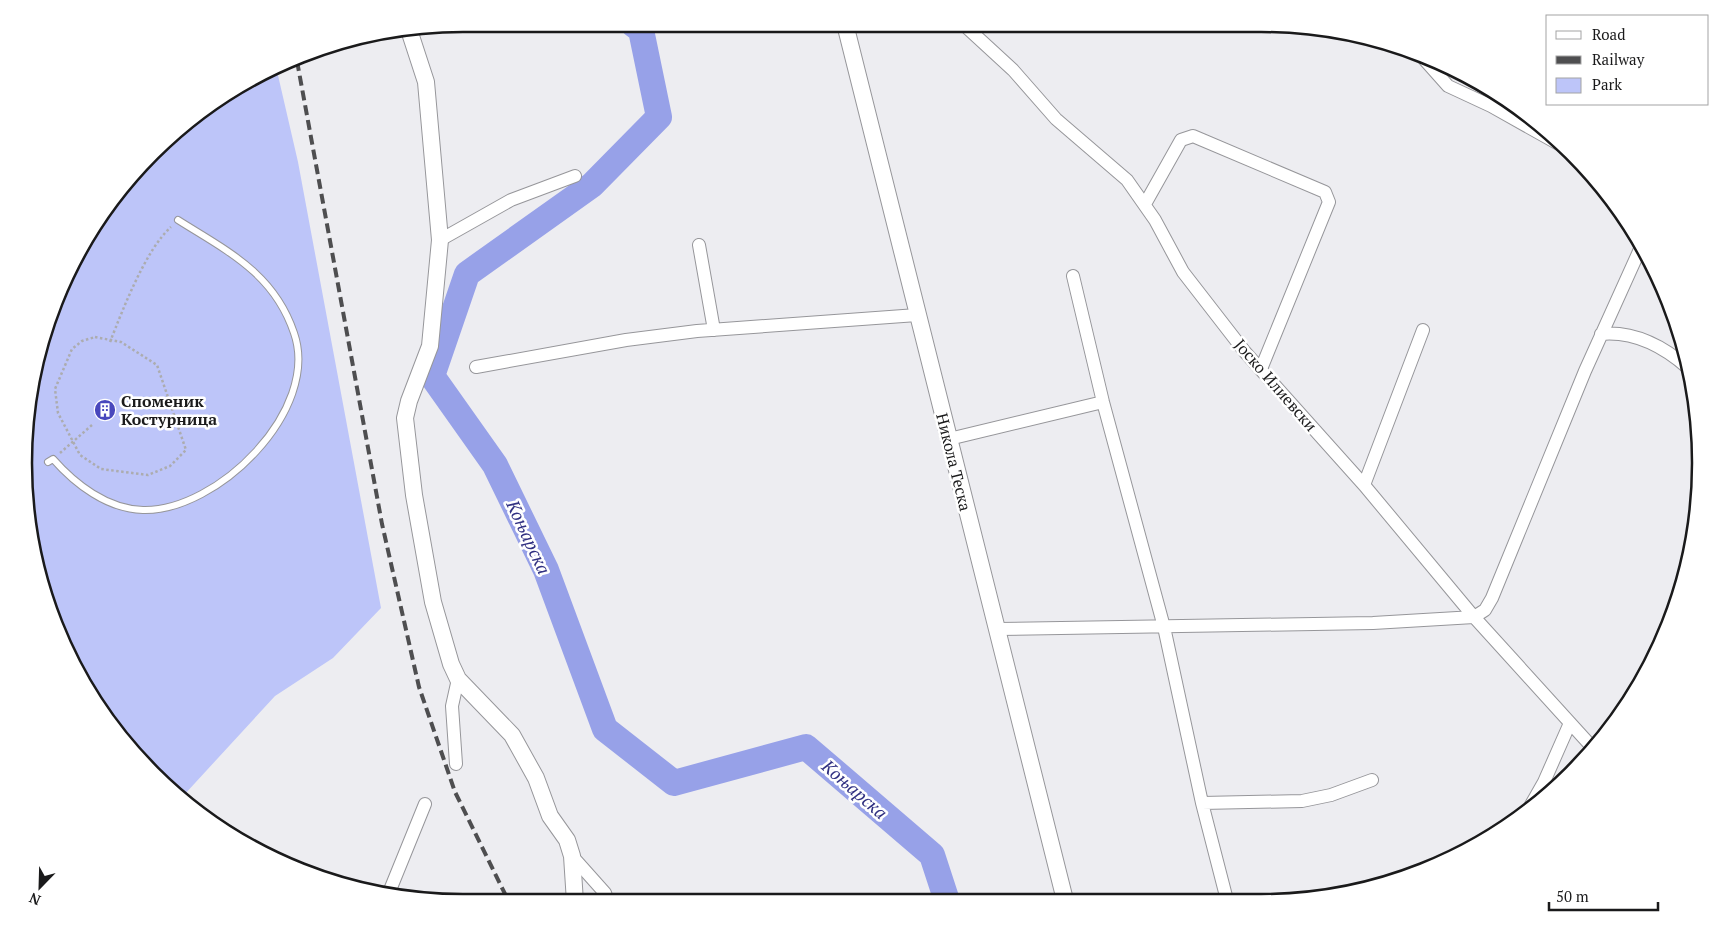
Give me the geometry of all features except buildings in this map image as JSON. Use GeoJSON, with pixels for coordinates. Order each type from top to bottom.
{"type":"FeatureCollection","features":[{"type":"Feature","properties":{"kind":"street","name":"Никола Теска"},"geometry":{"type":"LineString","coordinates":[[847,32],[1063,894]]}},
{"type":"Feature","properties":{"kind":"street","name":"Јоско Илиевски"},"geometry":{"type":"LineString","coordinates":[[972,32],[1013,70],[1056,119],[1127,180],[1145,204],[1193,286],[1245,352],[1364,485],[1474,617],[1588,744]]}},
{"type":"Feature","properties":{"kind":"street"},"geometry":{"type":"LineString","coordinates":[[411,36],[426,82],[440,240],[430,346],[409,401],[405,418],[414,495],[434,602],[451,664],[458,680],[472,696],[498,719],[520,748],[536,778],[543,803],[567,840],[572,856],[574,894]]}},
{"type":"Feature","properties":{"kind":"street"},"geometry":{"type":"LineString","coordinates":[[1432,68],[1448,86],[1491,106],[1532,129]]}},
{"type":"Feature","properties":{"kind":"street"},"geometry":{"type":"LineString","coordinates":[[1145,204],[1180,140],[1193,136],[1325,192],[1329,202],[1261,369]]}},
{"type":"Feature","properties":{"kind":"street"},"geometry":{"type":"LineString","coordinates":[[440,240],[512,200],[575,176]]}},
{"type":"Feature","properties":{"kind":"street"},"geometry":{"type":"LineString","coordinates":[[699,245],[714,330]]}},
{"type":"Feature","properties":{"kind":"street"},"geometry":{"type":"LineString","coordinates":[[997,629],[1422,621],[1474,617],[1485,610],[1492,598],[1601,334],[1637,255]]}},
{"type":"Feature","properties":{"kind":"street"},"geometry":{"type":"LineString","coordinates":[[1073,276],[1103,402],[1164,627],[1202,803],[1225,894]]}},
{"type":"Feature","properties":{"kind":"street"},"geometry":{"type":"LineString","coordinates":[[476,367],[626,340],[714,330],[917,315]]}},
{"type":"Feature","properties":{"kind":"street"},"geometry":{"type":"LineString","coordinates":[[1364,485],[1423,330]]}},
{"type":"Feature","properties":{"kind":"street"},"geometry":{"type":"LineString","coordinates":[[1601,334],[1619,332],[1660,346],[1679,361]]}},
{"type":"Feature","properties":{"kind":"street"},"geometry":{"type":"LineString","coordinates":[[949,440],[1103,402]]}},
{"type":"Feature","properties":{"kind":"street"},"geometry":{"type":"LineString","coordinates":[[456,764],[452,706],[458,680]]}},
{"type":"Feature","properties":{"kind":"street"},"geometry":{"type":"LineString","coordinates":[[1537,794],[1570,723]]}},
{"type":"Feature","properties":{"kind":"street"},"geometry":{"type":"LineString","coordinates":[[1202,803],[1302,801],[1331,795],[1372,780]]}},
{"type":"Feature","properties":{"kind":"street"},"geometry":{"type":"LineString","coordinates":[[391,888],[424,804]]}},
{"type":"Feature","properties":{"kind":"street"},"geometry":{"type":"LineString","coordinates":[[572,856],[606,894]]}},
{"type":"Feature","properties":{"kind":"lane"},"geometry":{"type":"LineString","coordinates":[[51,460],[79,485],[98,497],[118,505],[142,510],[166,508],[207,493],[223,483],[254,453],[276,427],[296,379],[295,334],[282,309],[252,268],[232,252],[178,220]]}},
{"type":"Feature","properties":{"kind":"path"},"geometry":{"type":"LineString","coordinates":[[110,342],[156,243],[178,220]]}},
{"type":"Feature","properties":{"kind":"path"},"geometry":{"type":"LineString","coordinates":[[95,337],[110,342],[121,342],[158,365],[186,450],[170,466],[148,475],[100,469],[80,455],[72,443],[58,413],[54,389],[72,349],[82,341],[95,337]]}},
{"type":"Feature","properties":{"kind":"path"},"geometry":{"type":"LineString","coordinates":[[51,460],[92,425]]}},
{"type":"Feature","properties":{"kind":"green space"},"geometry":{"type":"Polygon","coordinates":[[[278,75],[298,162],[381,608],[333,658],[275,696],[186,793],[179,788],[139,748],[105,703],[90,679],[65,628],[55,602],[41,548],[33,492],[32,464],[36,407],[47,352],[55,325],[77,273],[105,224],[139,179],[179,139],[224,105],[278,75]]]}},
{"type":"Feature","properties":{"kind":"waterway","name":"Коњарска"},"geometry":{"type":"LineString","coordinates":[[641,32],[659,117],[592,185],[467,274],[432,376],[495,465],[546,570],[605,729],[674,783],[806,747],[932,855],[945,894]]}},
{"type":"Feature","properties":{"kind":"railway"},"geometry":{"type":"LineString","coordinates":[[298,66],[382,524],[419,687],[455,792],[505,894]]}},
{"type":"Feature","properties":{"kind":"place","name":"Споменик Костурница"},"geometry":{"type":"Point","coordinates":[105,410]}}]}
